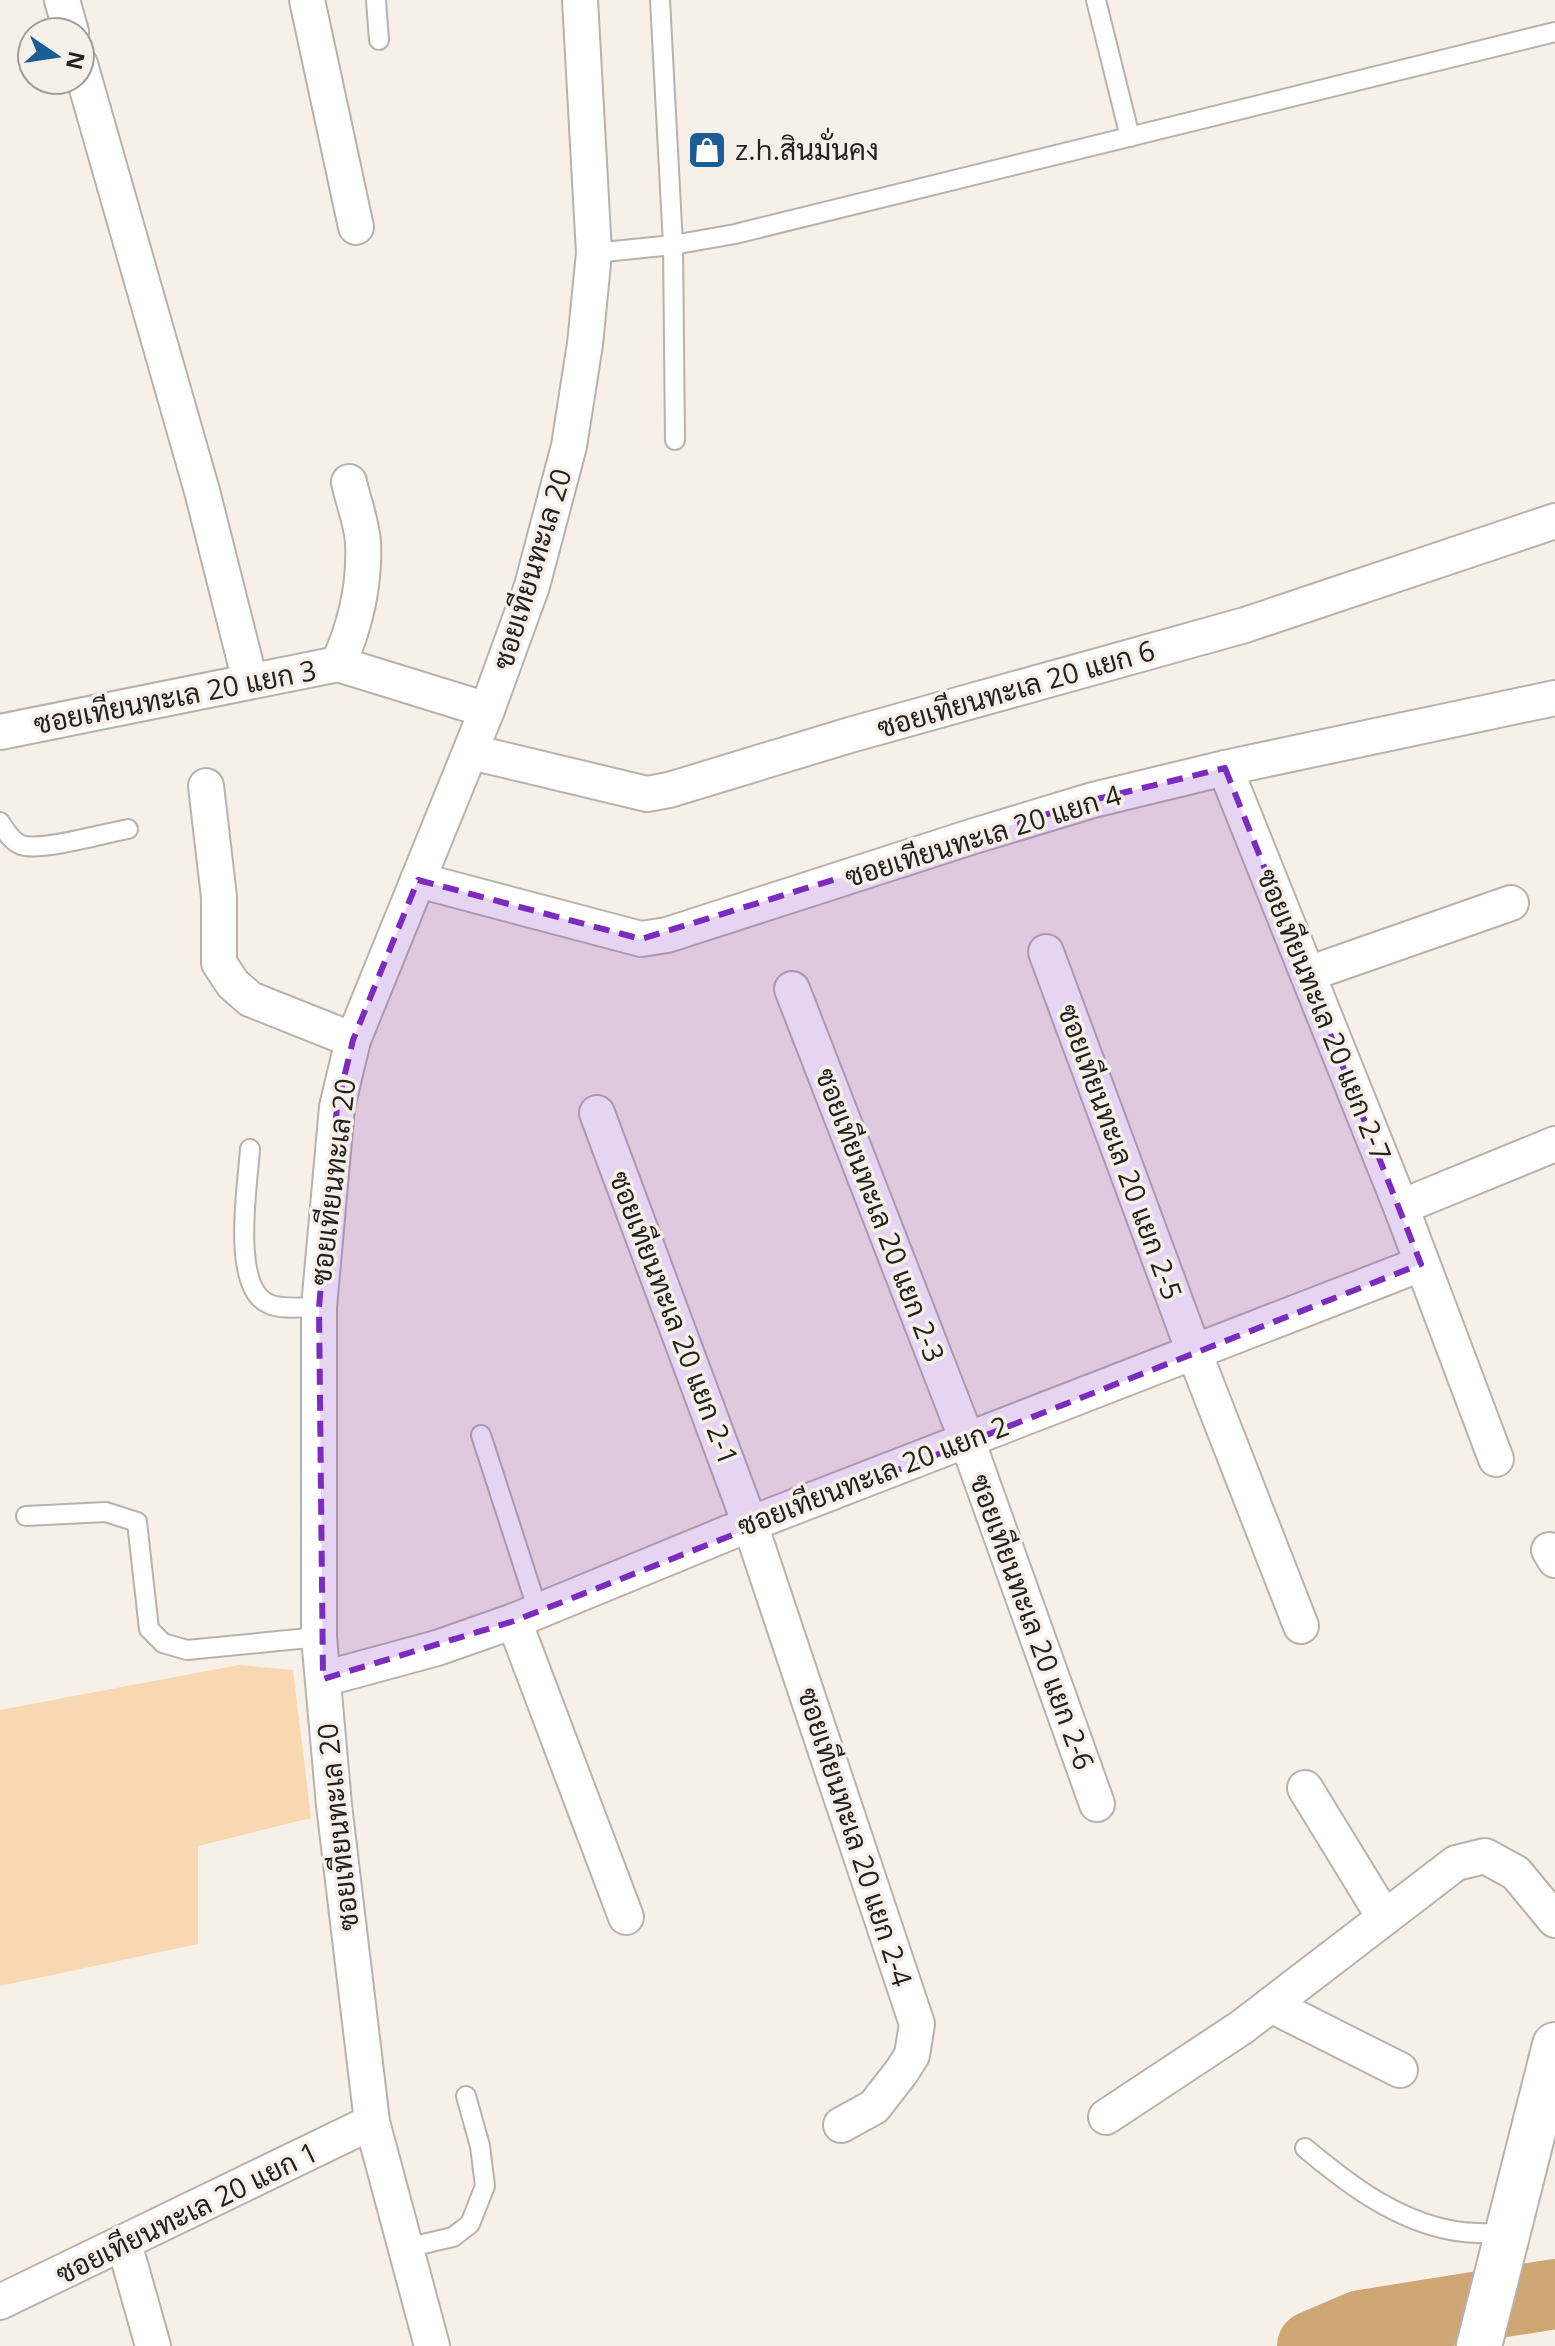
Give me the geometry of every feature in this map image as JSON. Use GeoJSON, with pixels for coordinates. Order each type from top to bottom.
{"type":"FeatureCollection","features":[{"type":"Feature","properties":{"kind":"main road"},"geometry":{"type":"LineString","coordinates":[[1479,2344],[1555,2045]]}},
{"type":"Feature","properties":{"kind":"street"},"geometry":{"type":"LineString","coordinates":[[307,0],[356,227]]}},
{"type":"Feature","properties":{"kind":"street","name":"ซอยเทียนทะเล 20"},"geometry":{"type":"LineString","coordinates":[[432,2346],[372,2122],[334,1805],[319,1637],[319,1307],[337,1107],[353,1040],[487,710],[532,586],[569,446],[585,344],[594,253],[580,0]]}},
{"type":"Feature","properties":{"kind":"street"},"geometry":{"type":"LineString","coordinates":[[89,96],[202,491],[250,681]]}},
{"type":"Feature","properties":{"kind":"street"},"geometry":{"type":"LineString","coordinates":[[338,664],[349,641],[357,611],[363,541],[349,482]]}},
{"type":"Feature","properties":{"kind":"street","name":"ซอยเทียนทะเล 20 แยก 6"},"geometry":{"type":"LineString","coordinates":[[471,752],[647,794],[669,790],[850,735],[1245,625],[1555,521]]}},
{"type":"Feature","properties":{"kind":"street","name":"ซอยเทียนทะเล 20 แยก 3"},"geometry":{"type":"LineString","coordinates":[[0,732],[338,664],[487,710]]}},
{"type":"Feature","properties":{"kind":"street","name":"ซอยเทียนทะเล 20 แยก 4"},"geometry":{"type":"LineString","coordinates":[[418,880],[641,939],[667,935],[1093,800],[1225,768],[1555,698]]}},
{"type":"Feature","properties":{"kind":"street","name":"ซอยเทียนทะเล 20 แยก 2-7"},"geometry":{"type":"LineString","coordinates":[[1225,768],[1401,1207],[1496,1459]]}},
{"type":"Feature","properties":{"kind":"street"},"geometry":{"type":"LineString","coordinates":[[206,786],[219,897],[219,963],[233,984],[250,999],[353,1040]]}},
{"type":"Feature","properties":{"kind":"street"},"geometry":{"type":"LineString","coordinates":[[1308,974],[1511,903]]}},
{"type":"Feature","properties":{"kind":"street","name":"ซอยเทียนทะเล 20 แยก 2-5"},"geometry":{"type":"LineString","coordinates":[[1046,952],[1194,1352],[1301,1626]]}},
{"type":"Feature","properties":{"kind":"street","name":"ซอยเทียนทะเล 20 แยก 2-3"},"geometry":{"type":"LineString","coordinates":[[792,989],[967,1440]]}},
{"type":"Feature","properties":{"kind":"street","name":"ซอยเทียนทะเล 20 แยก 2-1"},"geometry":{"type":"LineString","coordinates":[[597,1113],[750,1524]]}},
{"type":"Feature","properties":{"kind":"street"},"geometry":{"type":"LineString","coordinates":[[1401,1207],[1555,1144]]}},
{"type":"Feature","properties":{"kind":"street","name":"ซอยเทียนทะเล 20 แยก 2"},"geometry":{"type":"LineString","coordinates":[[323,1679],[437,1648],[526,1616],[750,1524],[1421,1264]]}},
{"type":"Feature","properties":{"kind":"street","name":"ซอยเทียนทะเล 20 แยก 2-6"},"geometry":{"type":"LineString","coordinates":[[967,1440],[1097,1804]]}},
{"type":"Feature","properties":{"kind":"street","name":"ซอยเทียนทะเล 20 แยก 2-4"},"geometry":{"type":"LineString","coordinates":[[750,1524],[917,2024],[912,2055],[902,2071],[874,2107],[841,2125]]}},
{"type":"Feature","properties":{"kind":"street"},"geometry":{"type":"LineString","coordinates":[[526,1616],[626,1917]]}},
{"type":"Feature","properties":{"kind":"street"},"geometry":{"type":"LineString","coordinates":[[1305,1788],[1384,1917]]}},
{"type":"Feature","properties":{"kind":"street"},"geometry":{"type":"LineString","coordinates":[[1106,2117],[1242,2027],[1456,1863],[1485,1856],[1516,1873],[1555,1920]]}},
{"type":"Feature","properties":{"kind":"street"},"geometry":{"type":"LineString","coordinates":[[1271,2005],[1400,2070]]}},
{"type":"Feature","properties":{"kind":"street","name":"ซอยเทียนทะเล 20 แยก 1"},"geometry":{"type":"LineString","coordinates":[[0,2302],[372,2122]]}},
{"type":"Feature","properties":{"kind":"street"},"geometry":{"type":"LineString","coordinates":[[124,2243],[153,2346]]}},
{"type":"Feature","properties":{"kind":"lane"},"geometry":{"type":"LineString","coordinates":[[376,0],[379,40]]}},
{"type":"Feature","properties":{"kind":"lane"},"geometry":{"type":"LineString","coordinates":[[660,0],[673,245],[675,440]]}},
{"type":"Feature","properties":{"kind":"lane"},"geometry":{"type":"LineString","coordinates":[[1096,0],[1130,137]]}},
{"type":"Feature","properties":{"kind":"lane"},"geometry":{"type":"LineString","coordinates":[[594,253],[673,245],[735,234],[1555,32]]}},
{"type":"Feature","properties":{"kind":"lane"},"geometry":{"type":"LineString","coordinates":[[0,822],[7,834],[20,845],[40,846],[128,829]]}},
{"type":"Feature","properties":{"kind":"lane"},"geometry":{"type":"LineString","coordinates":[[250,1149],[243,1259],[251,1283],[259,1298],[270,1305],[319,1307]]}},
{"type":"Feature","properties":{"kind":"lane"},"geometry":{"type":"LineString","coordinates":[[481,1435],[526,1616]]}},
{"type":"Feature","properties":{"kind":"lane"},"geometry":{"type":"LineString","coordinates":[[26,1516],[106,1512],[137,1522],[149,1629],[163,1643],[187,1650],[319,1637]]}},
{"type":"Feature","properties":{"kind":"lane"},"geometry":{"type":"LineString","coordinates":[[406,2248],[453,2237],[470,2224],[485,2186],[480,2146],[466,2096]]}},
{"type":"Feature","properties":{"kind":"lane"},"geometry":{"type":"LineString","coordinates":[[1305,2148],[1347,2184],[1411,2220],[1503,2243]]}},
{"type":"Feature","properties":{"kind":"highlighted area"},"geometry":{"type":"Polygon","coordinates":[[[1225,768],[1421,1264],[514,1621],[323,1679],[319,1307],[337,1107],[353,1040],[418,880],[641,939],[1093,800],[1225,768]]]}},
{"type":"Feature","properties":{"kind":"shaded area"},"geometry":{"type":"Polygon","coordinates":[[[239,1665],[293,1670],[311,1818],[198,1846],[198,1944],[0,1986],[0,1710],[239,1665]]]}},
{"type":"Feature","properties":{"kind":"waterway"},"geometry":{"type":"LineString","coordinates":[[1312,2346],[1361,2325],[1555,2294]]}},
{"type":"Feature","properties":{"kind":"place","name":"z.h.สินมั่นคง"},"geometry":{"type":"Point","coordinates":[707,150]}}]}
